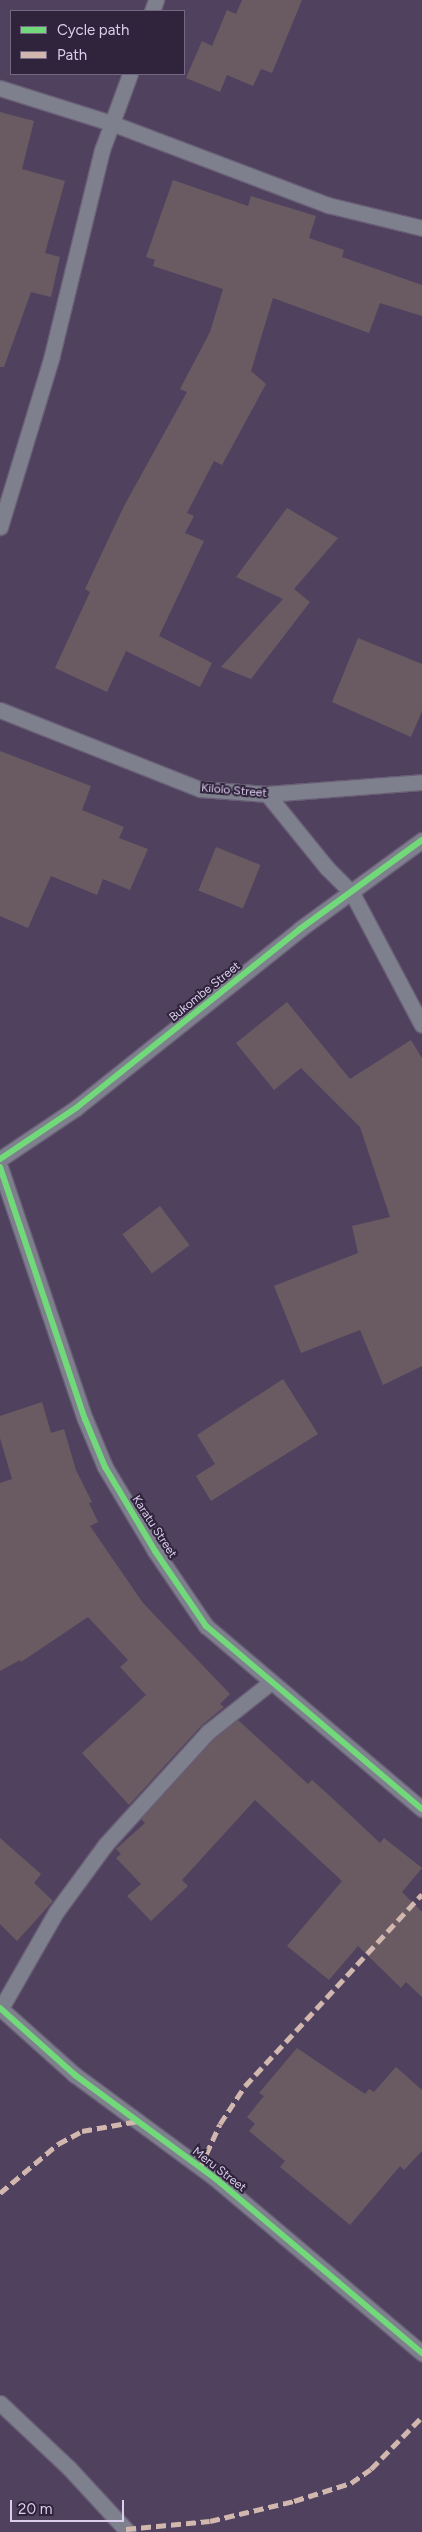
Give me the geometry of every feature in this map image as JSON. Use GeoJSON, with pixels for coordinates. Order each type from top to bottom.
{"type":"FeatureCollection","features":[{"type":"Feature","properties":{"kind":"street"},"geometry":{"type":"LineString","coordinates":[[0,527],[51,359],[90,196],[111,123],[130,75]]}},
{"type":"Feature","properties":{"kind":"street"},"geometry":{"type":"LineString","coordinates":[[0,88],[111,123],[328,205],[422,228]]}},
{"type":"Feature","properties":{"kind":"street","name":"Kilolo Street"},"geometry":{"type":"LineString","coordinates":[[0,710],[176,782],[208,790],[267,794],[422,782]]}},
{"type":"Feature","properties":{"kind":"street"},"geometry":{"type":"LineString","coordinates":[[267,794],[327,868],[352,893],[422,1025]]}},
{"type":"Feature","properties":{"kind":"street","name":"Bukombe Street"},"geometry":{"type":"LineString","coordinates":[[0,1159],[76,1108],[300,929],[352,893],[422,840]]}},
{"type":"Feature","properties":{"kind":"street","name":"Karatu Street"},"geometry":{"type":"LineString","coordinates":[[0,1167],[52,1328],[105,1467],[132,1517],[206,1626],[422,1809]]}},
{"type":"Feature","properties":{"kind":"street"},"geometry":{"type":"LineString","coordinates":[[0,2008],[56,1912],[106,1844],[208,1732],[271,1682]]}},
{"type":"Feature","properties":{"kind":"street","name":"Meru Street"},"geometry":{"type":"LineString","coordinates":[[0,2008],[75,2075],[216,2179],[422,2353]]}},
{"type":"Feature","properties":{"kind":"street"},"geometry":{"type":"LineString","coordinates":[[0,2403],[69,2468],[128,2532]]}},
{"type":"Feature","properties":{"kind":"building"},"geometry":{"type":"Polygon","coordinates":[[[242,0],[302,0],[272,73],[261,69],[253,86],[227,75],[220,92],[186,78],[202,41],[212,46],[227,10],[236,14],[242,0]]]}},
{"type":"Feature","properties":{"kind":"building"},"geometry":{"type":"Polygon","coordinates":[[[0,112],[34,121],[22,169],[65,181],[45,253],[60,257],[51,297],[31,292],[4,367],[0,367],[0,112]]]}},
{"type":"Feature","properties":{"kind":"building"},"geometry":{"type":"Polygon","coordinates":[[[173,180],[248,206],[251,196],[316,216],[309,238],[344,250],[342,257],[422,285],[422,316],[380,303],[369,333],[273,298],[251,371],[266,384],[222,465],[214,461],[187,513],[194,516],[185,533],[204,541],[159,636],[212,663],[200,687],[126,651],[107,692],[55,668],[90,592],[85,589],[124,506],[187,392],[180,389],[210,332],[223,289],[153,266],[155,260],[146,257],[173,180]]]}},
{"type":"Feature","properties":{"kind":"building"},"geometry":{"type":"Polygon","coordinates":[[[287,508],[338,538],[294,589],[310,602],[251,679],[221,667],[283,599],[236,577],[287,508]]]}},
{"type":"Feature","properties":{"kind":"building"},"geometry":{"type":"Polygon","coordinates":[[[358,638],[422,664],[422,711],[411,737],[332,702],[358,638]]]}},
{"type":"Feature","properties":{"kind":"building"},"geometry":{"type":"Polygon","coordinates":[[[0,751],[91,786],[82,810],[124,827],[119,838],[148,849],[130,890],[103,879],[97,895],[51,876],[28,928],[0,916],[0,751]]]}},
{"type":"Feature","properties":{"kind":"building"},"geometry":{"type":"Polygon","coordinates":[[[216,847],[261,865],[243,909],[198,891],[216,847]]]}},
{"type":"Feature","properties":{"kind":"building"},"geometry":{"type":"Polygon","coordinates":[[[287,1002],[350,1079],[411,1040],[422,1058],[422,1366],[383,1385],[360,1330],[301,1353],[274,1286],[358,1253],[352,1226],[390,1217],[360,1127],[301,1068],[274,1090],[236,1043],[287,1002]]]}},
{"type":"Feature","properties":{"kind":"building"},"geometry":{"type":"Polygon","coordinates":[[[160,1206],[189,1245],[152,1273],[122,1234],[160,1206]]]}},
{"type":"Feature","properties":{"kind":"building"},"geometry":{"type":"Polygon","coordinates":[[[283,1379],[318,1434],[211,1501],[196,1476],[215,1464],[197,1435],[283,1379]]]}},
{"type":"Feature","properties":{"kind":"building"},"geometry":{"type":"Polygon","coordinates":[[[42,1402],[51,1433],[64,1429],[76,1470],[92,1502],[89,1503],[98,1522],[90,1526],[143,1603],[230,1694],[220,1704],[224,1707],[201,1726],[129,1805],[82,1753],[146,1695],[120,1667],[128,1660],[88,1617],[21,1662],[20,1660],[0,1671],[0,1483],[12,1479],[0,1438],[0,1416],[42,1402]]]}},
{"type":"Feature","properties":{"kind":"building"},"geometry":{"type":"Polygon","coordinates":[[[238,1720],[308,1784],[312,1780],[380,1843],[384,1838],[422,1868],[402,1892],[422,1912],[422,1997],[406,1982],[401,1988],[358,1946],[329,1980],[287,1946],[342,1881],[255,1800],[182,1880],[188,1886],[151,1921],[127,1896],[141,1884],[116,1858],[121,1854],[116,1849],[145,1823],[141,1819],[214,1739],[238,1720]]]}},
{"type":"Feature","properties":{"kind":"building"},"geometry":{"type":"Polygon","coordinates":[[[0,1838],[41,1874],[34,1883],[53,1901],[17,1941],[0,1924],[0,1838]]]}},
{"type":"Feature","properties":{"kind":"building"},"geometry":{"type":"Polygon","coordinates":[[[297,2048],[365,2094],[369,2089],[374,2092],[396,2067],[422,2090],[422,2151],[404,2170],[400,2166],[350,2225],[280,2167],[285,2161],[249,2131],[255,2124],[247,2117],[264,2096],[259,2093],[297,2048]]]}},
{"type":"Feature","properties":{"kind":"marked path"},"geometry":{"type":"LineString","coordinates":[[200,2168],[220,2124],[245,2086],[422,1894]]}},
{"type":"Feature","properties":{"kind":"marked path"},"geometry":{"type":"LineString","coordinates":[[0,2193],[58,2144],[82,2131],[138,2121]]}},
{"type":"Feature","properties":{"kind":"marked path"},"geometry":{"type":"LineString","coordinates":[[126,2529],[210,2521],[294,2501],[351,2483],[371,2469],[422,2417]]}},
{"type":"Feature","properties":{"kind":"cycle path"},"geometry":{"type":"LineString","coordinates":[[0,1159],[76,1108],[300,929],[422,840]]}},
{"type":"Feature","properties":{"kind":"cycle path"},"geometry":{"type":"LineString","coordinates":[[0,1167],[85,1419],[105,1467],[155,1551],[206,1626],[422,1809]]}},
{"type":"Feature","properties":{"kind":"cycle path"},"geometry":{"type":"LineString","coordinates":[[0,2008],[75,2075],[216,2179],[422,2353]]}}]}
